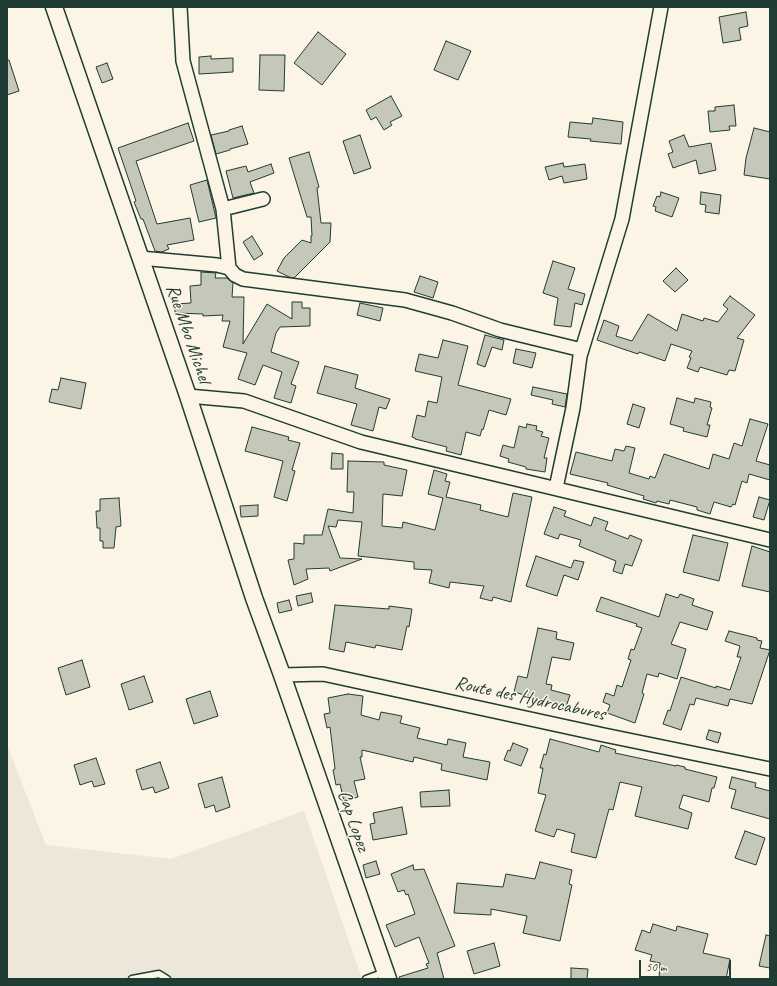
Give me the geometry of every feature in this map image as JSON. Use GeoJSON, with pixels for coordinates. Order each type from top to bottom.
{"type":"FeatureCollection","features":[{"type":"Feature","properties":{"kind":"street","name":"Rue Mbo Michel"},"geometry":{"type":"LineString","coordinates":[[54,7],[188,396],[254,598],[282,675]]}},
{"type":"Feature","properties":{"kind":"street"},"geometry":{"type":"LineString","coordinates":[[180,7],[183,61],[223,210],[229,268]]}},
{"type":"Feature","properties":{"kind":"street"},"geometry":{"type":"LineString","coordinates":[[556,488],[573,408],[582,350],[622,219],[661,7]]}},
{"type":"Feature","properties":{"kind":"street"},"geometry":{"type":"LineString","coordinates":[[223,210],[263,199]]}},
{"type":"Feature","properties":{"kind":"street"},"geometry":{"type":"LineString","coordinates":[[140,258],[217,265],[229,268],[243,279],[405,300],[452,313],[500,330],[582,350]]}},
{"type":"Feature","properties":{"kind":"street"},"geometry":{"type":"LineString","coordinates":[[188,396],[244,401],[361,442],[770,540]]}},
{"type":"Feature","properties":{"kind":"street","name":"Route des Hydrocabures"},"geometry":{"type":"LineString","coordinates":[[282,675],[323,674],[770,769]]}},
{"type":"Feature","properties":{"kind":"street","name":"Cap Lopez"},"geometry":{"type":"LineString","coordinates":[[282,675],[386,975]]}},
{"type":"Feature","properties":{"kind":"lane"},"geometry":{"type":"LineString","coordinates":[[132,979],[159,974],[167,979]]}},
{"type":"Feature","properties":{"kind":"lane"},"geometry":{"type":"LineString","coordinates":[[366,979],[386,975]]}},
{"type":"Feature","properties":{"kind":"shaded area"},"geometry":{"type":"Polygon","coordinates":[[[7,745],[46,845],[171,859],[304,811],[362,979],[7,979],[7,745]]]}},
{"type":"Feature","properties":{"kind":"building"},"geometry":{"type":"Polygon","coordinates":[[[746,12],[748,26],[739,28],[741,40],[723,43],[719,17],[746,12]]]}},
{"type":"Feature","properties":{"kind":"building"},"geometry":{"type":"Polygon","coordinates":[[[318,32],[346,54],[322,85],[294,63],[318,32]]]}},
{"type":"Feature","properties":{"kind":"building"},"geometry":{"type":"Polygon","coordinates":[[[446,41],[471,51],[458,80],[434,70],[446,41]]]}},
{"type":"Feature","properties":{"kind":"building"},"geometry":{"type":"Polygon","coordinates":[[[260,55],[285,55],[284,91],[259,90],[260,55]]]}},
{"type":"Feature","properties":{"kind":"building"},"geometry":{"type":"Polygon","coordinates":[[[211,56],[211,59],[233,58],[233,72],[199,74],[199,57],[211,56]]]}},
{"type":"Feature","properties":{"kind":"building"},"geometry":{"type":"Polygon","coordinates":[[[7,60],[9,60],[19,91],[7,95],[7,60]]]}},
{"type":"Feature","properties":{"kind":"building"},"geometry":{"type":"Polygon","coordinates":[[[107,63],[113,79],[102,83],[96,67],[107,63]]]}},
{"type":"Feature","properties":{"kind":"building"},"geometry":{"type":"Polygon","coordinates":[[[391,96],[402,116],[390,122],[392,125],[384,130],[376,117],[371,120],[366,110],[391,96]]]}},
{"type":"Feature","properties":{"kind":"building"},"geometry":{"type":"Polygon","coordinates":[[[734,105],[736,126],[729,126],[730,130],[710,132],[708,111],[715,111],[715,107],[734,105]]]}},
{"type":"Feature","properties":{"kind":"building"},"geometry":{"type":"Polygon","coordinates":[[[593,118],[623,122],[621,144],[568,137],[570,122],[592,124],[593,118]]]}},
{"type":"Feature","properties":{"kind":"building"},"geometry":{"type":"Polygon","coordinates":[[[188,123],[194,141],[136,161],[157,224],[190,218],[194,240],[167,245],[169,249],[162,252],[155,251],[143,219],[141,219],[134,202],[136,201],[118,148],[188,123]]]}},
{"type":"Feature","properties":{"kind":"building"},"geometry":{"type":"Polygon","coordinates":[[[242,126],[248,144],[216,154],[211,135],[242,126]]]}},
{"type":"Feature","properties":{"kind":"building"},"geometry":{"type":"Polygon","coordinates":[[[754,128],[770,132],[770,179],[744,175],[746,158],[754,128]]]}},
{"type":"Feature","properties":{"kind":"building"},"geometry":{"type":"Polygon","coordinates":[[[360,135],[371,168],[354,174],[343,141],[360,135]]]}},
{"type":"Feature","properties":{"kind":"building"},"geometry":{"type":"Polygon","coordinates":[[[684,135],[689,147],[711,143],[716,170],[699,174],[696,160],[673,168],[668,154],[673,152],[669,141],[684,135]]]}},
{"type":"Feature","properties":{"kind":"building"},"geometry":{"type":"Polygon","coordinates":[[[309,152],[319,187],[317,188],[321,223],[331,223],[330,242],[294,278],[277,271],[284,258],[302,240],[311,243],[312,236],[311,217],[307,217],[289,158],[309,152]]]}},
{"type":"Feature","properties":{"kind":"building"},"geometry":{"type":"Polygon","coordinates":[[[563,163],[564,167],[585,164],[587,179],[564,183],[562,176],[549,180],[545,167],[563,163]]]}},
{"type":"Feature","properties":{"kind":"building"},"geometry":{"type":"Polygon","coordinates":[[[271,164],[274,173],[250,182],[254,193],[233,198],[226,171],[246,166],[248,172],[271,164]]]}},
{"type":"Feature","properties":{"kind":"building"},"geometry":{"type":"Polygon","coordinates":[[[207,180],[216,218],[199,222],[190,185],[207,180]]]}},
{"type":"Feature","properties":{"kind":"building"},"geometry":{"type":"Polygon","coordinates":[[[661,192],[679,198],[672,217],[655,211],[656,207],[653,206],[657,196],[660,197],[661,192]]]}},
{"type":"Feature","properties":{"kind":"building"},"geometry":{"type":"Polygon","coordinates":[[[701,192],[721,195],[719,214],[705,212],[706,205],[700,204],[701,192]]]}},
{"type":"Feature","properties":{"kind":"building"},"geometry":{"type":"Polygon","coordinates":[[[252,236],[263,254],[254,260],[243,242],[252,236]]]}},
{"type":"Feature","properties":{"kind":"building"},"geometry":{"type":"Polygon","coordinates":[[[553,261],[575,268],[568,289],[585,294],[582,305],[575,303],[571,327],[554,325],[558,298],[543,293],[553,261]]]}},
{"type":"Feature","properties":{"kind":"building"},"geometry":{"type":"Polygon","coordinates":[[[676,268],[688,280],[675,292],[663,281],[676,268]]]}},
{"type":"Feature","properties":{"kind":"building"},"geometry":{"type":"Polygon","coordinates":[[[201,272],[216,273],[215,278],[227,278],[233,283],[232,297],[244,297],[243,344],[267,304],[292,319],[292,302],[302,302],[302,308],[310,308],[310,326],[280,327],[276,333],[271,352],[299,362],[291,384],[296,386],[291,403],[274,398],[282,372],[263,365],[255,385],[238,379],[247,353],[223,347],[230,321],[222,321],[223,315],[203,316],[203,314],[175,313],[175,304],[191,303],[190,286],[201,285],[201,272]]]}},
{"type":"Feature","properties":{"kind":"building"},"geometry":{"type":"Polygon","coordinates":[[[420,276],[438,282],[433,298],[414,292],[420,276]]]}},
{"type":"Feature","properties":{"kind":"building"},"geometry":{"type":"Polygon","coordinates":[[[730,296],[755,315],[737,338],[744,340],[735,371],[729,370],[727,375],[700,367],[698,372],[687,368],[692,351],[671,344],[665,361],[639,352],[638,354],[597,340],[604,320],[619,326],[616,336],[632,341],[648,314],[677,331],[682,314],[703,321],[704,318],[718,322],[728,309],[723,305],[730,296]]]}},
{"type":"Feature","properties":{"kind":"building"},"geometry":{"type":"Polygon","coordinates":[[[360,303],[383,308],[380,321],[357,315],[360,303]]]}},
{"type":"Feature","properties":{"kind":"building"},"geometry":{"type":"Polygon","coordinates":[[[485,335],[504,340],[502,350],[492,347],[485,367],[477,364],[485,335]]]}},
{"type":"Feature","properties":{"kind":"building"},"geometry":{"type":"Polygon","coordinates":[[[443,340],[468,346],[458,385],[511,399],[506,415],[489,410],[480,436],[466,432],[461,455],[446,451],[447,447],[412,437],[417,415],[425,417],[428,401],[437,403],[442,377],[415,371],[419,354],[438,358],[443,340]]]}},
{"type":"Feature","properties":{"kind":"building"},"geometry":{"type":"Polygon","coordinates":[[[516,349],[536,353],[532,368],[513,363],[516,349]]]}},
{"type":"Feature","properties":{"kind":"building"},"geometry":{"type":"Polygon","coordinates":[[[325,366],[358,375],[355,388],[390,399],[386,409],[379,407],[373,431],[351,425],[357,404],[317,393],[325,366]]]}},
{"type":"Feature","properties":{"kind":"building"},"geometry":{"type":"Polygon","coordinates":[[[61,378],[86,383],[81,409],[49,402],[52,389],[58,390],[61,378]]]}},
{"type":"Feature","properties":{"kind":"building"},"geometry":{"type":"Polygon","coordinates":[[[533,387],[567,394],[565,407],[552,404],[553,400],[531,395],[533,387]]]}},
{"type":"Feature","properties":{"kind":"building"},"geometry":{"type":"Polygon","coordinates":[[[677,398],[694,403],[695,398],[711,402],[710,407],[712,408],[707,425],[710,425],[707,437],[683,431],[684,428],[670,424],[677,398]]]}},
{"type":"Feature","properties":{"kind":"building"},"geometry":{"type":"Polygon","coordinates":[[[633,404],[645,408],[639,428],[627,424],[633,404]]]}},
{"type":"Feature","properties":{"kind":"building"},"geometry":{"type":"Polygon","coordinates":[[[750,419],[768,424],[756,461],[770,465],[770,480],[749,474],[747,483],[742,481],[735,505],[733,504],[731,507],[714,502],[710,514],[697,510],[697,507],[670,500],[669,504],[657,501],[656,503],[643,499],[644,496],[607,485],[608,483],[570,474],[576,452],[612,461],[615,449],[624,451],[626,446],[635,448],[629,473],[649,479],[650,476],[655,478],[664,454],[709,469],[713,454],[729,459],[734,443],[742,446],[750,419]]]}},
{"type":"Feature","properties":{"kind":"building"},"geometry":{"type":"Polygon","coordinates":[[[527,424],[537,426],[536,430],[543,432],[541,436],[549,438],[544,458],[547,458],[545,472],[526,469],[526,467],[508,462],[509,459],[500,456],[503,445],[514,448],[519,426],[526,428],[527,424]]]}},
{"type":"Feature","properties":{"kind":"building"},"geometry":{"type":"Polygon","coordinates":[[[252,427],[289,437],[288,440],[300,443],[292,470],[295,471],[287,501],[274,497],[283,461],[245,451],[252,427]]]}},
{"type":"Feature","properties":{"kind":"building"},"geometry":{"type":"Polygon","coordinates":[[[332,453],[343,454],[343,469],[331,469],[332,453]]]}},
{"type":"Feature","properties":{"kind":"building"},"geometry":{"type":"Polygon","coordinates":[[[348,461],[384,462],[384,465],[407,470],[402,496],[383,494],[382,526],[402,528],[403,522],[435,530],[443,498],[428,494],[434,470],[447,474],[445,481],[450,482],[446,497],[481,505],[480,510],[508,517],[513,493],[532,497],[511,602],[493,597],[492,601],[480,598],[484,586],[450,582],[449,588],[429,583],[432,570],[414,569],[414,562],[358,556],[362,522],[338,520],[336,527],[328,526],[340,558],[362,559],[330,571],[329,568],[306,569],[308,579],[294,585],[288,560],[294,559],[294,543],[304,544],[304,535],[322,535],[328,509],[353,513],[354,492],[347,492],[348,461]]]}},
{"type":"Feature","properties":{"kind":"building"},"geometry":{"type":"Polygon","coordinates":[[[759,497],[770,500],[764,520],[753,517],[759,497]]]}},
{"type":"Feature","properties":{"kind":"building"},"geometry":{"type":"Polygon","coordinates":[[[119,498],[121,526],[116,527],[114,548],[103,548],[103,541],[100,541],[100,528],[97,528],[96,511],[100,511],[100,499],[119,498]]]}},
{"type":"Feature","properties":{"kind":"building"},"geometry":{"type":"Polygon","coordinates":[[[258,505],[258,516],[241,517],[240,506],[258,505]]]}},
{"type":"Feature","properties":{"kind":"building"},"geometry":{"type":"Polygon","coordinates":[[[554,507],[566,511],[564,516],[591,526],[594,517],[608,522],[605,530],[628,539],[630,535],[642,540],[632,566],[625,564],[622,574],[613,571],[616,561],[579,546],[581,540],[560,534],[558,539],[544,534],[554,507]]]}},
{"type":"Feature","properties":{"kind":"building"},"geometry":{"type":"Polygon","coordinates":[[[693,535],[728,543],[719,581],[683,572],[693,535]]]}},
{"type":"Feature","properties":{"kind":"building"},"geometry":{"type":"Polygon","coordinates":[[[752,546],[770,552],[770,592],[742,586],[752,546]]]}},
{"type":"Feature","properties":{"kind":"building"},"geometry":{"type":"Polygon","coordinates":[[[536,556],[571,568],[574,560],[584,562],[578,580],[564,575],[557,596],[526,586],[536,556]]]}},
{"type":"Feature","properties":{"kind":"building"},"geometry":{"type":"Polygon","coordinates":[[[311,593],[313,602],[298,606],[296,596],[311,593]]]}},
{"type":"Feature","properties":{"kind":"building"},"geometry":{"type":"Polygon","coordinates":[[[666,594],[678,598],[680,594],[694,599],[692,605],[713,612],[707,630],[680,622],[671,644],[686,649],[677,679],[659,673],[658,677],[647,674],[642,693],[644,694],[635,723],[607,713],[610,705],[603,702],[606,693],[614,696],[617,685],[622,687],[631,660],[628,659],[631,649],[634,650],[642,628],[636,626],[637,624],[596,611],[601,597],[659,617],[666,594]]]}},
{"type":"Feature","properties":{"kind":"building"},"geometry":{"type":"Polygon","coordinates":[[[289,600],[292,610],[279,613],[277,603],[289,600]]]}},
{"type":"Feature","properties":{"kind":"building"},"geometry":{"type":"Polygon","coordinates":[[[335,605],[389,609],[389,606],[412,609],[409,627],[407,626],[402,650],[376,645],[375,648],[346,642],[344,652],[329,649],[335,605]]]}},
{"type":"Feature","properties":{"kind":"building"},"geometry":{"type":"Polygon","coordinates":[[[538,628],[557,632],[556,639],[574,643],[570,660],[552,657],[546,684],[552,685],[551,690],[570,695],[566,707],[514,692],[518,676],[527,678],[538,628]]]}},
{"type":"Feature","properties":{"kind":"building"},"geometry":{"type":"Polygon","coordinates":[[[729,631],[757,638],[757,640],[762,641],[760,648],[770,650],[752,704],[730,699],[728,706],[696,698],[694,705],[690,704],[681,730],[663,724],[668,710],[670,711],[681,677],[716,688],[716,686],[730,690],[741,657],[737,657],[740,646],[725,641],[729,631]]]}},
{"type":"Feature","properties":{"kind":"building"},"geometry":{"type":"Polygon","coordinates":[[[82,660],[90,687],[66,695],[58,668],[82,660]]]}},
{"type":"Feature","properties":{"kind":"building"},"geometry":{"type":"Polygon","coordinates":[[[144,676],[153,702],[129,710],[121,684],[144,676]]]}},
{"type":"Feature","properties":{"kind":"building"},"geometry":{"type":"Polygon","coordinates":[[[210,691],[218,716],[194,724],[186,699],[210,691]]]}},
{"type":"Feature","properties":{"kind":"building"},"geometry":{"type":"Polygon","coordinates":[[[348,694],[363,696],[361,715],[379,720],[381,712],[402,716],[400,723],[420,728],[417,738],[447,745],[448,739],[466,743],[463,757],[490,762],[487,780],[441,770],[442,764],[414,757],[413,762],[362,750],[362,757],[360,757],[365,779],[354,781],[358,797],[344,801],[340,784],[336,785],[333,770],[335,769],[330,727],[327,728],[324,714],[330,713],[328,698],[348,694]]]}},
{"type":"Feature","properties":{"kind":"building"},"geometry":{"type":"Polygon","coordinates":[[[709,730],[721,733],[718,743],[706,739],[709,730]]]}},
{"type":"Feature","properties":{"kind":"building"},"geometry":{"type":"Polygon","coordinates":[[[550,739],[599,752],[601,745],[616,750],[615,753],[685,767],[685,769],[717,777],[714,788],[712,788],[709,802],[683,795],[679,808],[692,813],[688,829],[635,816],[642,787],[620,782],[613,810],[609,809],[596,858],[571,852],[575,834],[557,829],[554,837],[535,831],[546,795],[538,793],[543,768],[540,768],[544,754],[546,755],[550,739]]]}},
{"type":"Feature","properties":{"kind":"building"},"geometry":{"type":"Polygon","coordinates":[[[513,743],[528,749],[521,766],[504,760],[513,743]]]}},
{"type":"Feature","properties":{"kind":"building"},"geometry":{"type":"Polygon","coordinates":[[[96,758],[105,784],[94,787],[92,781],[80,785],[74,765],[96,758]]]}},
{"type":"Feature","properties":{"kind":"building"},"geometry":{"type":"Polygon","coordinates":[[[160,762],[169,788],[155,793],[153,787],[142,790],[136,770],[160,762]]]}},
{"type":"Feature","properties":{"kind":"building"},"geometry":{"type":"Polygon","coordinates":[[[222,777],[230,807],[216,812],[214,805],[205,808],[198,784],[222,777]]]}},
{"type":"Feature","properties":{"kind":"building"},"geometry":{"type":"Polygon","coordinates":[[[732,777],[756,783],[755,787],[770,791],[770,819],[731,808],[736,790],[729,788],[732,777]]]}},
{"type":"Feature","properties":{"kind":"building"},"geometry":{"type":"Polygon","coordinates":[[[449,790],[450,806],[421,807],[420,792],[449,790]]]}},
{"type":"Feature","properties":{"kind":"building"},"geometry":{"type":"Polygon","coordinates":[[[402,807],[407,834],[373,840],[370,824],[375,823],[373,813],[402,807]]]}},
{"type":"Feature","properties":{"kind":"building"},"geometry":{"type":"Polygon","coordinates":[[[745,831],[765,838],[756,865],[735,858],[745,831]]]}},
{"type":"Feature","properties":{"kind":"building"},"geometry":{"type":"Polygon","coordinates":[[[376,861],[380,874],[366,878],[363,865],[376,861]]]}},
{"type":"Feature","properties":{"kind":"building"},"geometry":{"type":"Polygon","coordinates":[[[540,862],[572,870],[569,884],[572,885],[560,941],[523,933],[527,916],[491,909],[491,915],[454,913],[457,883],[503,887],[506,874],[535,879],[540,862]]]}},
{"type":"Feature","properties":{"kind":"building"},"geometry":{"type":"Polygon","coordinates":[[[413,865],[414,870],[424,869],[455,946],[437,953],[444,979],[400,979],[399,977],[428,968],[426,964],[429,963],[419,937],[395,947],[386,925],[415,914],[408,894],[406,895],[404,890],[398,892],[391,874],[413,865]]]}},
{"type":"Feature","properties":{"kind":"building"},"geometry":{"type":"Polygon","coordinates":[[[653,924],[676,931],[677,926],[708,934],[703,953],[730,959],[726,979],[659,979],[660,963],[650,961],[652,955],[635,950],[642,930],[650,933],[653,924]]]}},
{"type":"Feature","properties":{"kind":"building"},"geometry":{"type":"Polygon","coordinates":[[[766,935],[770,936],[770,968],[759,966],[766,935]]]}},
{"type":"Feature","properties":{"kind":"building"},"geometry":{"type":"Polygon","coordinates":[[[494,943],[500,966],[474,974],[467,951],[494,943]]]}},
{"type":"Feature","properties":{"kind":"building"},"geometry":{"type":"Polygon","coordinates":[[[571,968],[588,969],[587,979],[571,979],[571,968]]]}}]}
